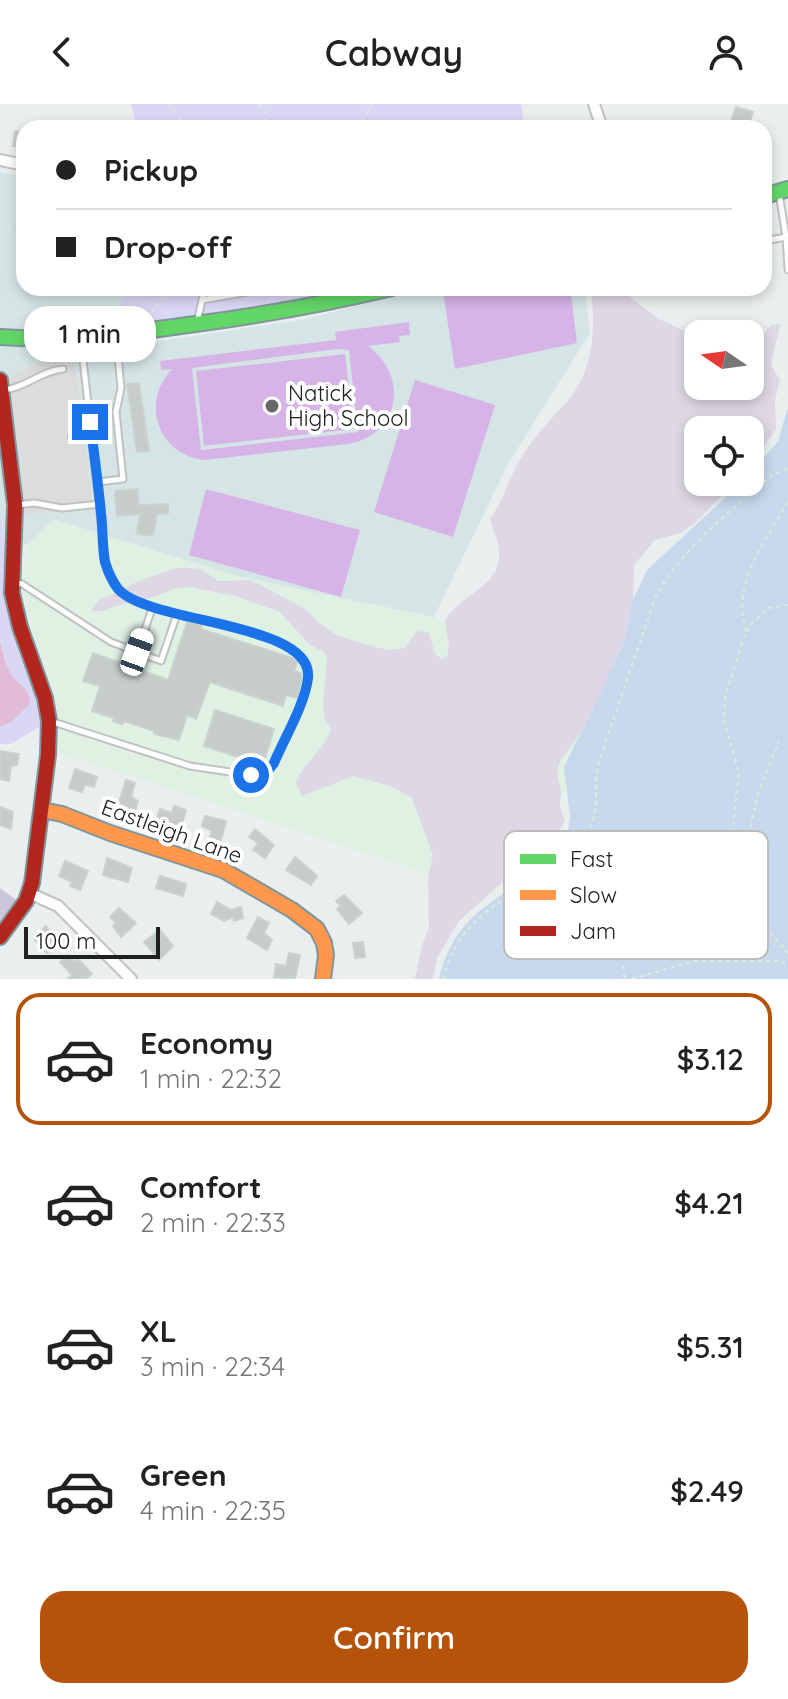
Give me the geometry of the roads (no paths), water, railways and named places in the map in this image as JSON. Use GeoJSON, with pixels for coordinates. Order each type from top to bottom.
{"type":"FeatureCollection","features":[{"type":"Feature","properties":{"kind":"street"},"geometry":{"type":"LineString","coordinates":[[0,337],[116,335],[277,313],[346,296]]}},
{"type":"Feature","properties":{"kind":"street"},"geometry":{"type":"LineString","coordinates":[[0,937],[22,909],[29,893],[42,810],[49,721],[45,698],[13,604],[9,575],[15,505],[1,386]]}},
{"type":"Feature","properties":{"kind":"street","name":"Eastleigh Lane"},"geometry":{"type":"LineString","coordinates":[[42,810],[62,814],[223,870],[308,919],[324,943],[326,972],[323,979]]}},
{"type":"Feature","properties":{"kind":"street"},"geometry":{"type":"LineString","coordinates":[[29,893],[58,906],[131,979]]}},
{"type":"Feature","properties":{"kind":"lane"},"geometry":{"type":"LineString","coordinates":[[777,192],[786,237],[788,270]]}},
{"type":"Feature","properties":{"kind":"lane"},"geometry":{"type":"LineString","coordinates":[[772,240],[786,237]]}},
{"type":"Feature","properties":{"kind":"lane"},"geometry":{"type":"LineString","coordinates":[[196,324],[203,296]]}},
{"type":"Feature","properties":{"kind":"lane"},"geometry":{"type":"LineString","coordinates":[[202,300],[225,296]]}},
{"type":"Feature","properties":{"kind":"lane"},"geometry":{"type":"LineString","coordinates":[[98,482],[123,479],[116,412],[121,388],[116,335]]}},
{"type":"Feature","properties":{"kind":"lane"},"geometry":{"type":"LineString","coordinates":[[49,721],[190,766],[257,776],[267,772],[274,763],[308,677],[302,658],[290,647],[203,618],[152,609],[123,593],[109,573],[81,338]]}},
{"type":"Feature","properties":{"kind":"lane"},"geometry":{"type":"LineString","coordinates":[[1,386],[22,386],[44,372],[63,369]]}},
{"type":"Feature","properties":{"kind":"lane"},"geometry":{"type":"LineString","coordinates":[[71,437],[92,433]]}},
{"type":"Feature","properties":{"kind":"lane"},"geometry":{"type":"LineString","coordinates":[[15,505],[34,503],[62,508],[100,504]]}},
{"type":"Feature","properties":{"kind":"lane"},"geometry":{"type":"LineString","coordinates":[[9,575],[111,642],[161,661],[177,614]]}},
{"type":"Feature","properties":{"kind":"lane"},"geometry":{"type":"LineString","coordinates":[[137,652],[152,609]]}},
{"type":"Feature","properties":{"kind":"place","name":"Natick High School"},"geometry":{"type":"Point","coordinates":[272,406]}}]}
